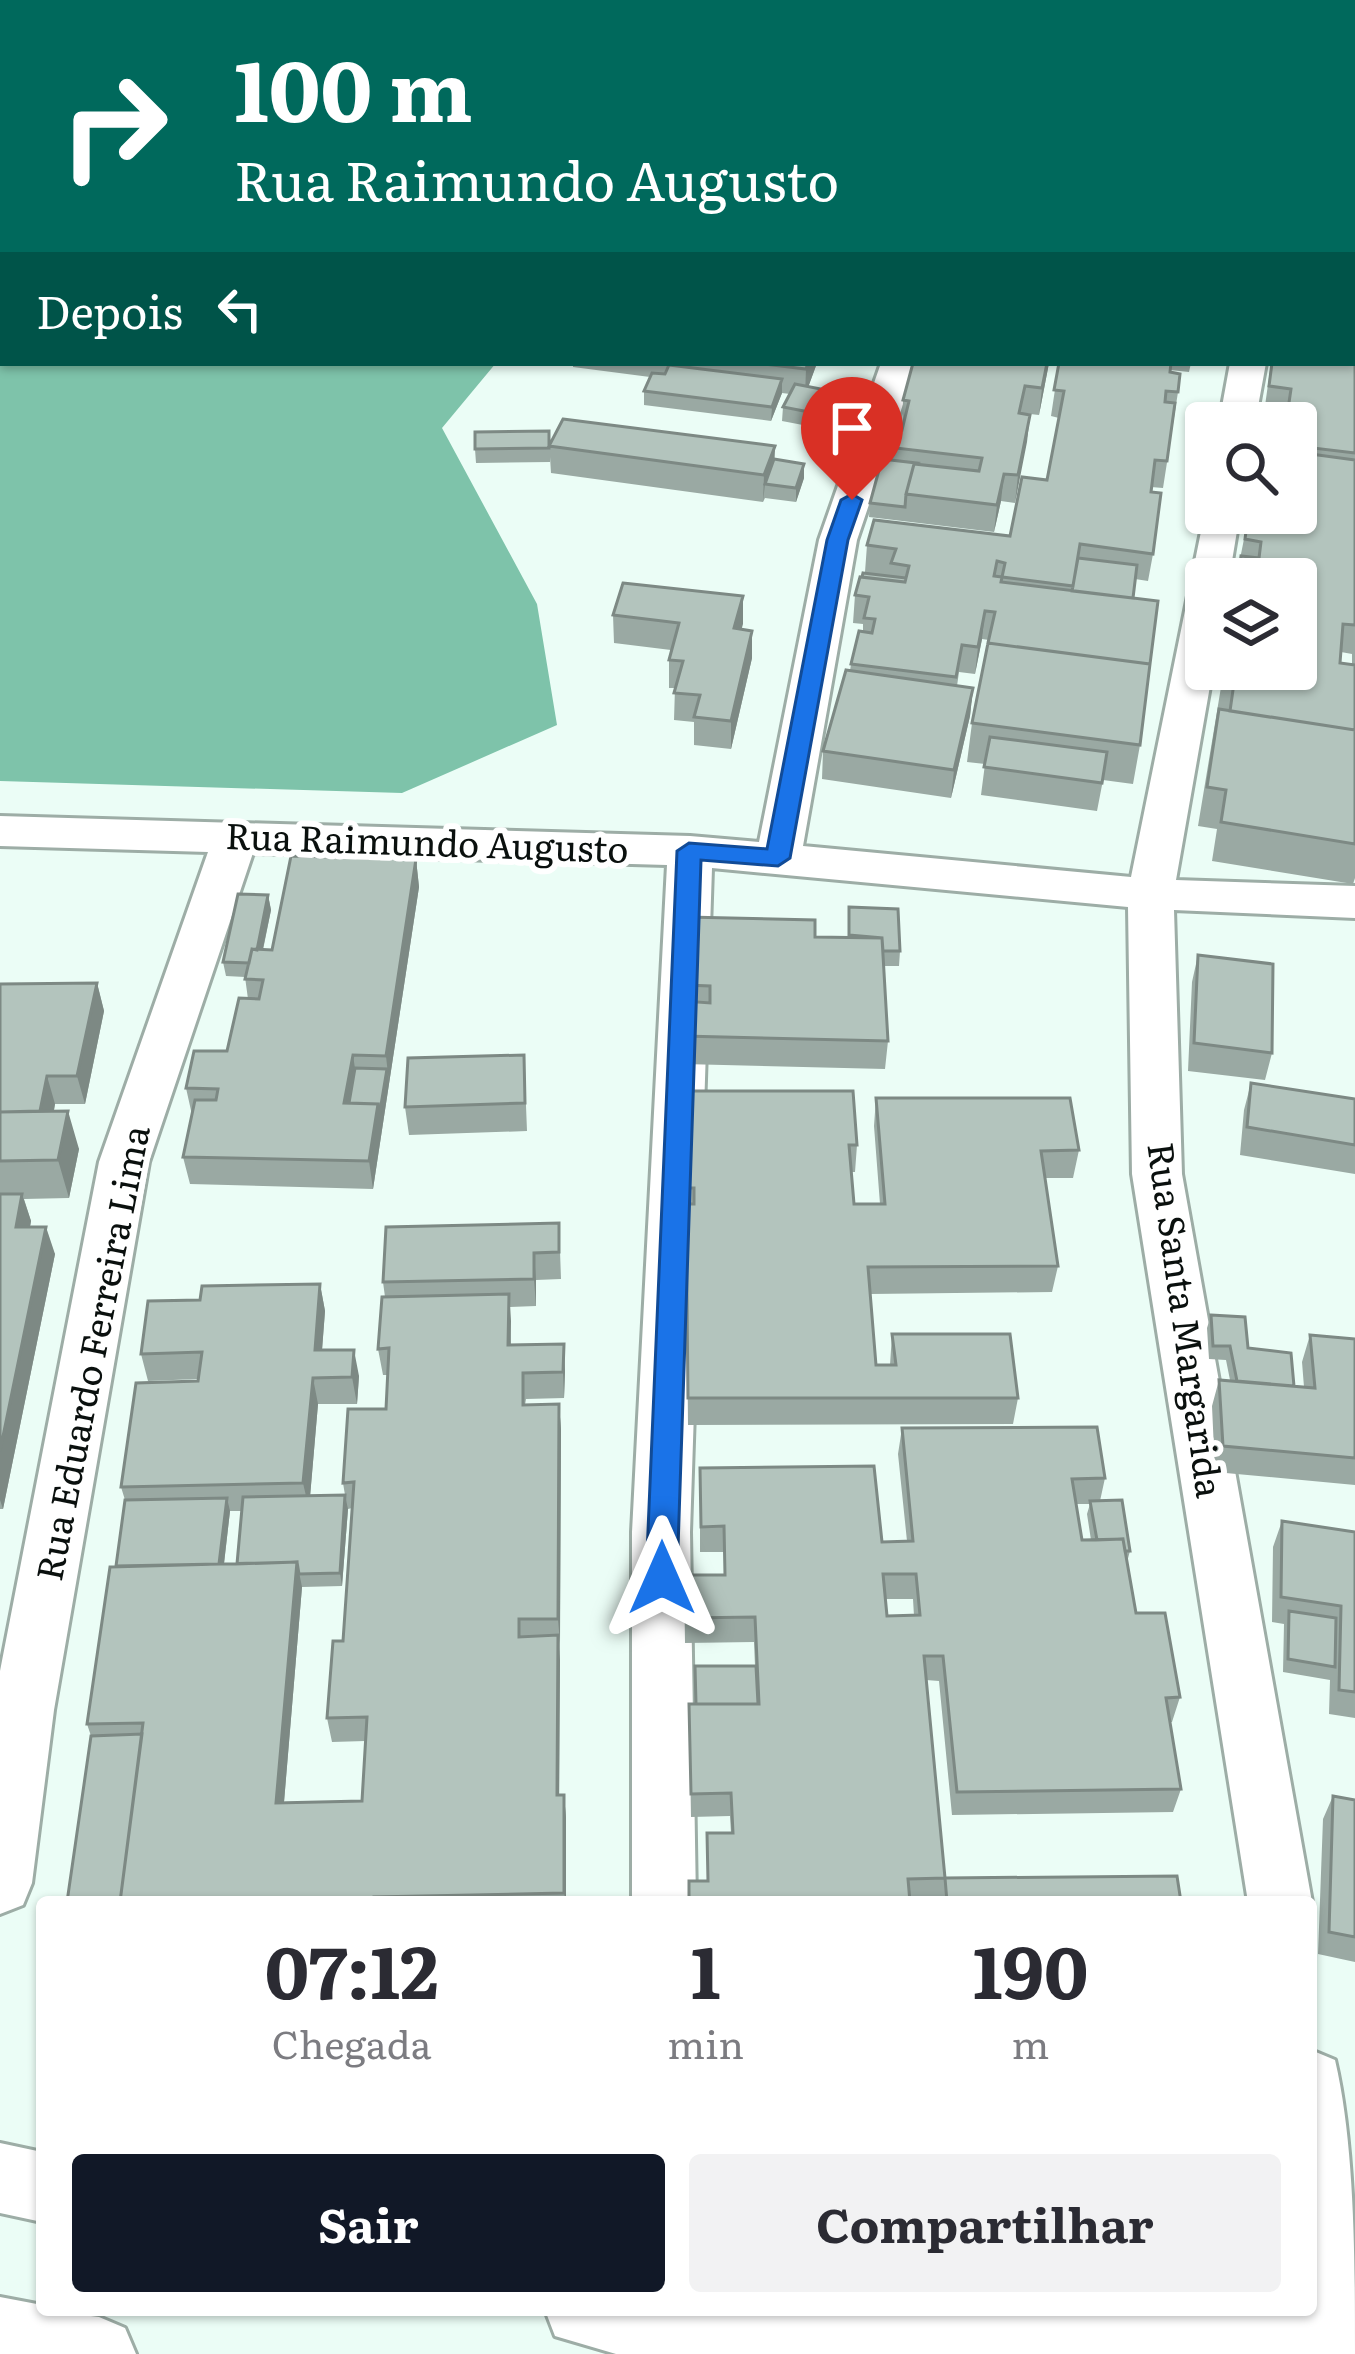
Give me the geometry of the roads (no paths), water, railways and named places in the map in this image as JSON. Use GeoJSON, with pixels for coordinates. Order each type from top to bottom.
{"type":"FeatureCollection","features":[{"type":"Feature","properties":{"kind":"street"},"geometry":{"type":"LineString","coordinates":[[778,858],[838,540],[898,366]]}},
{"type":"Feature","properties":{"kind":"street"},"geometry":{"type":"LineString","coordinates":[[1241,402],[1247,366]]}},
{"type":"Feature","properties":{"kind":"street","name":"Rua Santa Margarida"},"geometry":{"type":"LineString","coordinates":[[1188,690],[1151,893],[1157,1174],[1279,1896]]}},
{"type":"Feature","properties":{"kind":"street","name":"Rua Raimundo Augusto"},"geometry":{"type":"LineString","coordinates":[[0,831],[689,851],[1151,893],[1355,902]]}},
{"type":"Feature","properties":{"kind":"street","name":"Rua Eduardo Ferreira Lima"},"geometry":{"type":"LineString","coordinates":[[0,1882],[23,1710],[124,1162],[236,836]]}},
{"type":"Feature","properties":{"kind":"street"},"geometry":{"type":"LineString","coordinates":[[664,1896],[661,1532],[689,851]]}},
{"type":"Feature","properties":{"kind":"street"},"geometry":{"type":"LineString","coordinates":[[605,2316],[666,2331],[1354,2324],[1317,2117]]}},
{"type":"Feature","properties":{"kind":"street"},"geometry":{"type":"LineString","coordinates":[[0,2178],[36,2186]]}},
{"type":"Feature","properties":{"kind":"street"},"geometry":{"type":"LineString","coordinates":[[0,2333],[99,2354]]}}]}
